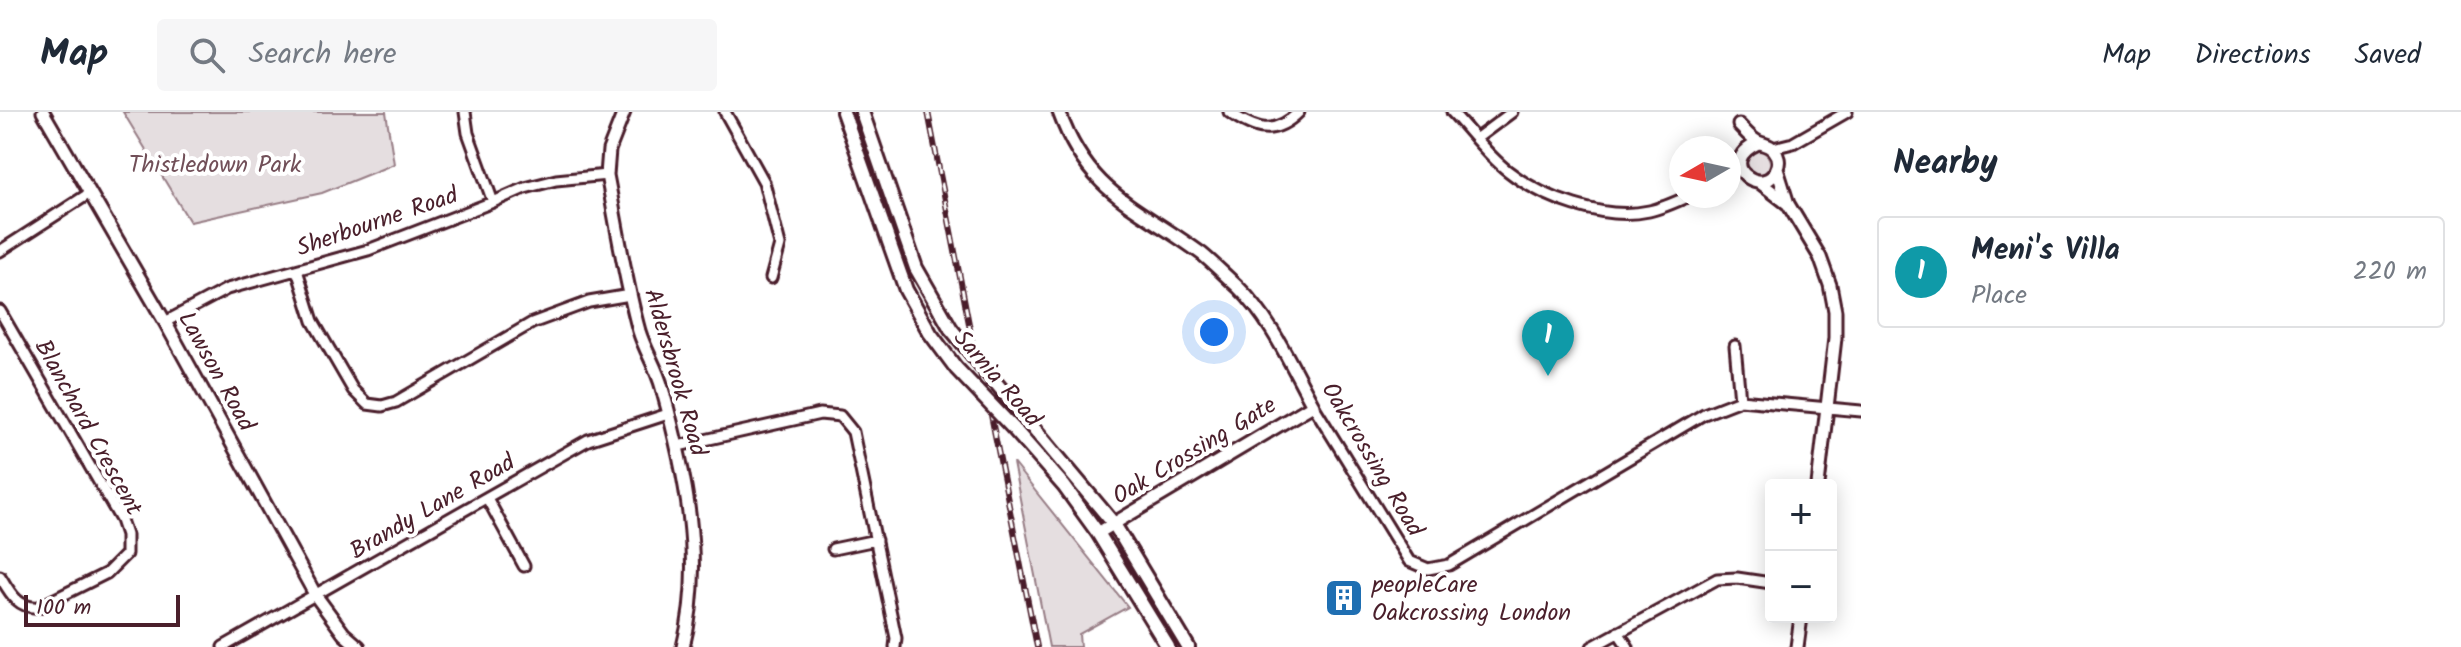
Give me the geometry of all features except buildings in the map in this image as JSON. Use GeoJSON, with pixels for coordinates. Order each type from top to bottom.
{"type":"FeatureCollection","features":[{"type":"Feature","properties":{"kind":"main road","name":"Sarnia Road"},"geometry":{"type":"LineString","coordinates":[[843,112],[906,290],[930,333],[956,368],[1064,486],[1098,533],[1168,647]]}},
{"type":"Feature","properties":{"kind":"main road","name":"Sarnia Road"},"geometry":{"type":"LineString","coordinates":[[862,112],[916,268],[951,329],[1114,524],[1188,647]]}},
{"type":"Feature","properties":{"kind":"street","name":"Lawson Road"},"geometry":{"type":"LineString","coordinates":[[43,112],[165,322],[316,596],[344,634],[359,647]]}},
{"type":"Feature","properties":{"kind":"street"},"geometry":{"type":"LineString","coordinates":[[465,112],[468,133],[493,202]]}},
{"type":"Feature","properties":{"kind":"street","name":"Aldersbrook Road"},"geometry":{"type":"LineString","coordinates":[[624,112],[609,150],[607,175],[640,335],[661,384],[678,446],[693,565],[689,623],[683,647]]}},
{"type":"Feature","properties":{"kind":"street"},"geometry":{"type":"LineString","coordinates":[[725,112],[764,182],[780,245],[771,278]]}},
{"type":"Feature","properties":{"kind":"street","name":"Oakcrossing Road"},"geometry":{"type":"LineString","coordinates":[[1059,112],[1068,137],[1087,169],[1111,193],[1203,255],[1241,290],[1262,316],[1409,561],[1428,569],[1449,565],[1704,414],[1740,400],[1861,411]]}},
{"type":"Feature","properties":{"kind":"street"},"geometry":{"type":"LineString","coordinates":[[1229,112],[1245,123],[1264,129],[1282,126],[1299,112]]}},
{"type":"Feature","properties":{"kind":"street"},"geometry":{"type":"LineString","coordinates":[[1452,112],[1506,169],[1556,199],[1602,211],[1647,212],[1669,204]]}},
{"type":"Feature","properties":{"kind":"street"},"geometry":{"type":"LineString","coordinates":[[1477,138],[1512,112]]}},
{"type":"Feature","properties":{"kind":"street"},"geometry":{"type":"LineString","coordinates":[[1732,112],[1739,125],[1758,143],[1773,148],[1793,143],[1847,112]]}},
{"type":"Feature","properties":{"kind":"street"},"geometry":{"type":"LineString","coordinates":[[1739,125],[1743,154],[1740,166],[1745,175]]}},
{"type":"Feature","properties":{"kind":"street"},"geometry":{"type":"LineString","coordinates":[[1741,157],[1758,143]]}},
{"type":"Feature","properties":{"kind":"street"},"geometry":{"type":"LineString","coordinates":[[1758,181],[1773,176],[1793,143]]}},
{"type":"Feature","properties":{"kind":"street"},"geometry":{"type":"LineString","coordinates":[[1773,148],[1788,204],[1820,257],[1835,311],[1835,338],[1819,479]]}},
{"type":"Feature","properties":{"kind":"street","name":"Sherbourne Road"},"geometry":{"type":"LineString","coordinates":[[165,322],[227,289],[368,250],[525,188],[556,180],[607,175]]}},
{"type":"Feature","properties":{"kind":"street"},"geometry":{"type":"LineString","coordinates":[[1741,176],[1758,181],[1788,204]]}},
{"type":"Feature","properties":{"kind":"street"},"geometry":{"type":"LineString","coordinates":[[0,251],[90,193]]}},
{"type":"Feature","properties":{"kind":"street"},"geometry":{"type":"LineString","coordinates":[[297,270],[313,321],[353,390],[367,404],[382,406],[396,402],[532,323],[589,302],[630,295]]}},
{"type":"Feature","properties":{"kind":"street","name":"Blanchard Crescent"},"geometry":{"type":"LineString","coordinates":[[0,311],[121,520],[126,535],[126,554],[107,573],[39,607],[29,608],[20,604],[0,576]]}},
{"type":"Feature","properties":{"kind":"street"},"geometry":{"type":"LineString","coordinates":[[1735,346],[1740,400]]}},
{"type":"Feature","properties":{"kind":"street","name":"Oak Crossing Gate"},"geometry":{"type":"LineString","coordinates":[[1098,533],[1313,405]]}},
{"type":"Feature","properties":{"kind":"street","name":"Brandy Lane Road"},"geometry":{"type":"LineString","coordinates":[[223,647],[588,440],[668,414]]}},
{"type":"Feature","properties":{"kind":"street"},"geometry":{"type":"LineString","coordinates":[[678,446],[820,414],[840,416],[853,432],[896,638],[895,647]]}},
{"type":"Feature","properties":{"kind":"street"},"geometry":{"type":"LineString","coordinates":[[487,498],[524,566]]}},
{"type":"Feature","properties":{"kind":"street"},"geometry":{"type":"LineString","coordinates":[[833,549],[876,540]]}},
{"type":"Feature","properties":{"kind":"street"},"geometry":{"type":"LineString","coordinates":[[1592,647],[1717,579],[1765,582]]}},
{"type":"Feature","properties":{"kind":"street"},"geometry":{"type":"LineString","coordinates":[[1797,647],[1800,623]]}},
{"type":"Feature","properties":{"kind":"street"},"geometry":{"type":"LineString","coordinates":[[1618,632],[1628,647]]}},
{"type":"Feature","properties":{"kind":"green space","name":"Thistledown Park"},"geometry":{"type":"Polygon","coordinates":[[[123,112],[386,112],[394,164],[322,193],[190,222],[123,112]]]}},
{"type":"Feature","properties":{"kind":"green space"},"geometry":{"type":"Polygon","coordinates":[[[1758,151],[1767,154],[1770,163],[1767,172],[1758,175],[1749,172],[1746,163],[1749,154],[1758,151]]]}},
{"type":"Feature","properties":{"kind":"green space"},"geometry":{"type":"Polygon","coordinates":[[[1013,463],[1128,607],[1079,634],[1080,647],[1049,647],[1013,463]]]}},
{"type":"Feature","properties":{"kind":"railway"},"geometry":{"type":"LineString","coordinates":[[928,112],[975,355],[990,410],[1037,647]]}},
{"type":"Feature","properties":{"kind":"place","name":"Meni's Villa"},"geometry":{"type":"Point","coordinates":[1548,376]}},
{"type":"Feature","properties":{"kind":"place","name":"peopleCare Oakcrossing London"},"geometry":{"type":"Point","coordinates":[1344,598]}}]}
